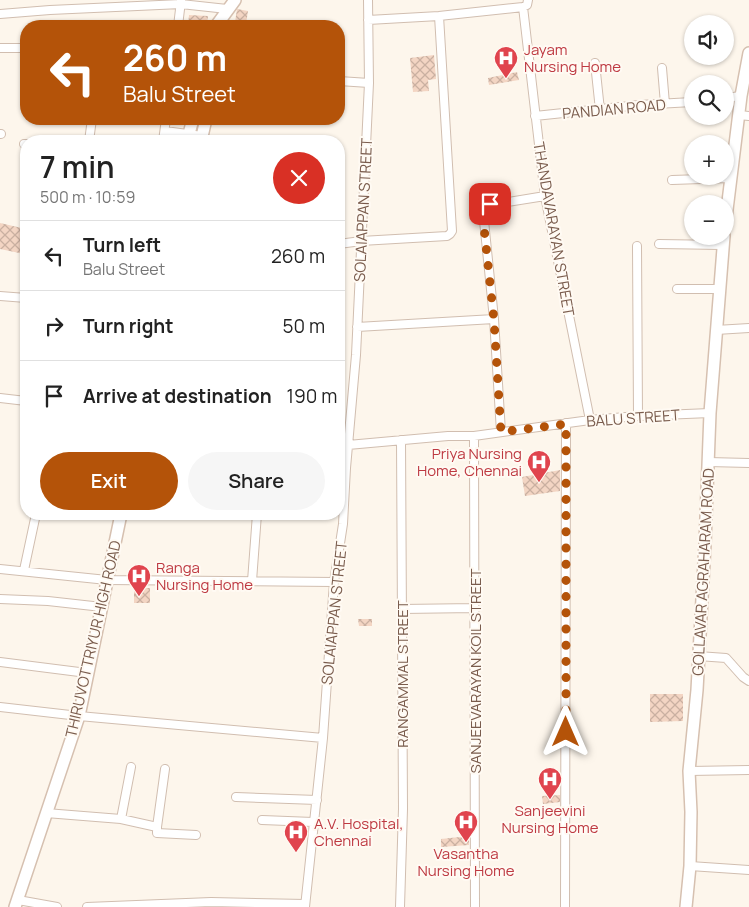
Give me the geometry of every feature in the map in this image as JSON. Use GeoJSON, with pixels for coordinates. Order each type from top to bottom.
{"type":"FeatureCollection","features":[{"type":"Feature","properties":{"kind":"street"},"geometry":{"type":"LineString","coordinates":[[50,0],[50,10]]}},
{"type":"Feature","properties":{"kind":"street","name":"SOLAIAPPAN STREET"},"geometry":{"type":"LineString","coordinates":[[345,456],[348,445],[357,327],[369,83],[368,0]]}},
{"type":"Feature","properties":{"kind":"street"},"geometry":{"type":"LineString","coordinates":[[368,20],[439,16],[523,7],[527,5],[528,0]]}},
{"type":"Feature","properties":{"kind":"street"},"geometry":{"type":"LineString","coordinates":[[0,14],[91,4],[181,2],[231,4]]}},
{"type":"Feature","properties":{"kind":"street"},"geometry":{"type":"LineString","coordinates":[[179,20],[181,2]]}},
{"type":"Feature","properties":{"kind":"street"},"geometry":{"type":"LineString","coordinates":[[220,20],[231,4]]}},
{"type":"Feature","properties":{"kind":"street"},"geometry":{"type":"LineString","coordinates":[[227,20],[231,4]]}},
{"type":"Feature","properties":{"kind":"street","name":"THANDAVARAYAN STREET"},"geometry":{"type":"LineString","coordinates":[[523,7],[545,196],[590,420]]}},
{"type":"Feature","properties":{"kind":"street"},"geometry":{"type":"LineString","coordinates":[[345,243],[447,236],[452,231],[439,16]]}},
{"type":"Feature","properties":{"kind":"street"},"geometry":{"type":"LineString","coordinates":[[0,48],[20,48]]}},
{"type":"Feature","properties":{"kind":"street"},"geometry":{"type":"LineString","coordinates":[[734,163],[744,115],[741,96],[749,53]]}},
{"type":"Feature","properties":{"kind":"street"},"geometry":{"type":"LineString","coordinates":[[595,63],[600,110]]}},
{"type":"Feature","properties":{"kind":"street"},"geometry":{"type":"LineString","coordinates":[[662,68],[665,104]]}},
{"type":"Feature","properties":{"kind":"street"},"geometry":{"type":"LineString","coordinates":[[345,81],[369,83]]}},
{"type":"Feature","properties":{"kind":"street"},"geometry":{"type":"LineString","coordinates":[[734,97],[741,96]]}},
{"type":"Feature","properties":{"kind":"street","name":"PANDIAN ROAD"},"geometry":{"type":"LineString","coordinates":[[535,116],[639,105],[684,103]]}},
{"type":"Feature","properties":{"kind":"street"},"geometry":{"type":"LineString","coordinates":[[164,135],[166,125]]}},
{"type":"Feature","properties":{"kind":"street"},"geometry":{"type":"LineString","coordinates":[[165,131],[178,135]]}},
{"type":"Feature","properties":{"kind":"street"},"geometry":{"type":"LineString","coordinates":[[672,180],[684,180]]}},
{"type":"Feature","properties":{"kind":"street"},"geometry":{"type":"LineString","coordinates":[[501,432],[494,320],[483,211],[490,204],[545,196]]}},
{"type":"Feature","properties":{"kind":"street"},"geometry":{"type":"LineString","coordinates":[[659,244],[684,243]]}},
{"type":"Feature","properties":{"kind":"street","name":"GOLLAVAR AGRAHARAM ROAD"},"geometry":{"type":"LineString","coordinates":[[686,907],[690,866],[691,812],[689,771],[697,690],[710,413],[723,245]]}},
{"type":"Feature","properties":{"kind":"street"},"geometry":{"type":"LineString","coordinates":[[637,246],[638,416]]}},
{"type":"Feature","properties":{"kind":"street"},"geometry":{"type":"LineString","coordinates":[[677,289],[719,289]]}},
{"type":"Feature","properties":{"kind":"street"},"geometry":{"type":"LineString","coordinates":[[0,296],[20,298]]}},
{"type":"Feature","properties":{"kind":"street"},"geometry":{"type":"LineString","coordinates":[[357,327],[494,320]]}},
{"type":"Feature","properties":{"kind":"street"},"geometry":{"type":"LineString","coordinates":[[716,330],[749,328]]}},
{"type":"Feature","properties":{"kind":"street"},"geometry":{"type":"LineString","coordinates":[[0,398],[20,400]]}},
{"type":"Feature","properties":{"kind":"street","name":"BALU STREET"},"geometry":{"type":"LineString","coordinates":[[348,445],[448,436],[474,436],[590,420],[710,413]]}},
{"type":"Feature","properties":{"kind":"street"},"geometry":{"type":"LineString","coordinates":[[565,907],[566,424]]}},
{"type":"Feature","properties":{"kind":"street","name":"SANJEEVARAYAN KOIL STREET"},"geometry":{"type":"LineString","coordinates":[[474,436],[475,907]]}},
{"type":"Feature","properties":{"kind":"street","name":"RANGAMMAL STREET"},"geometry":{"type":"LineString","coordinates":[[400,907],[403,809],[402,440]]}},
{"type":"Feature","properties":{"kind":"street"},"geometry":{"type":"LineString","coordinates":[[708,462],[749,463]]}},
{"type":"Feature","properties":{"kind":"street"},"geometry":{"type":"LineString","coordinates":[[24,570],[35,520]]}},
{"type":"Feature","properties":{"kind":"street","name":"THIRUVOTTRIYUR HIGH ROAD"},"geometry":{"type":"LineString","coordinates":[[16,903],[79,716],[120,520]]}},
{"type":"Feature","properties":{"kind":"street"},"geometry":{"type":"LineString","coordinates":[[252,581],[257,520]]}},
{"type":"Feature","properties":{"kind":"street","name":"SOLAIAPPAN STREET"},"geometry":{"type":"LineString","coordinates":[[305,905],[323,738],[334,582],[343,520]]}},
{"type":"Feature","properties":{"kind":"street"},"geometry":{"type":"LineString","coordinates":[[0,569],[107,580],[334,582]]}},
{"type":"Feature","properties":{"kind":"street"},"geometry":{"type":"LineString","coordinates":[[0,599],[48,601],[102,607]]}},
{"type":"Feature","properties":{"kind":"street"},"geometry":{"type":"LineString","coordinates":[[402,609],[475,608]]}},
{"type":"Feature","properties":{"kind":"street"},"geometry":{"type":"LineString","coordinates":[[698,656],[726,658],[749,681]]}},
{"type":"Feature","properties":{"kind":"street"},"geometry":{"type":"LineString","coordinates":[[0,662],[87,673]]}},
{"type":"Feature","properties":{"kind":"street"},"geometry":{"type":"LineString","coordinates":[[0,707],[323,738]]}},
{"type":"Feature","properties":{"kind":"street"},"geometry":{"type":"LineString","coordinates":[[121,819],[131,767]]}},
{"type":"Feature","properties":{"kind":"street"},"geometry":{"type":"LineString","coordinates":[[165,769],[157,833],[196,835]]}},
{"type":"Feature","properties":{"kind":"street"},"geometry":{"type":"LineString","coordinates":[[689,771],[749,770]]}},
{"type":"Feature","properties":{"kind":"street"},"geometry":{"type":"LineString","coordinates":[[236,797],[316,800]]}},
{"type":"Feature","properties":{"kind":"street"},"geometry":{"type":"LineString","coordinates":[[46,812],[121,819],[157,827]]}},
{"type":"Feature","properties":{"kind":"street"},"geometry":{"type":"LineString","coordinates":[[262,820],[314,822]]}},
{"type":"Feature","properties":{"kind":"street"},"geometry":{"type":"LineString","coordinates":[[690,866],[749,870]]}},
{"type":"Feature","properties":{"kind":"street"},"geometry":{"type":"LineString","coordinates":[[87,907],[212,902],[305,905]]}},
{"type":"Feature","properties":{"kind":"street"},"geometry":{"type":"LineString","coordinates":[[16,903],[57,907]]}},
{"type":"Feature","properties":{"kind":"building"},"geometry":{"type":"Polygon","coordinates":[[[237,9],[248,11],[247,20],[235,20],[237,9]]]}},
{"type":"Feature","properties":{"kind":"building"},"geometry":{"type":"Polygon","coordinates":[[[189,15],[208,16],[208,20],[189,20],[189,15]]]}},
{"type":"Feature","properties":{"kind":"building"},"geometry":{"type":"Polygon","coordinates":[[[434,55],[436,79],[428,80],[429,91],[413,92],[410,58],[434,55]]]}},
{"type":"Feature","properties":{"kind":"building"},"geometry":{"type":"Polygon","coordinates":[[[517,72],[519,80],[489,85],[488,78],[517,72]]]}},
{"type":"Feature","properties":{"kind":"building"},"geometry":{"type":"Polygon","coordinates":[[[0,223],[20,228],[20,253],[0,249],[0,223]]]}},
{"type":"Feature","properties":{"kind":"building"},"geometry":{"type":"Polygon","coordinates":[[[560,470],[560,491],[525,496],[522,477],[560,470]]]}},
{"type":"Feature","properties":{"kind":"building"},"geometry":{"type":"Polygon","coordinates":[[[134,588],[150,588],[150,603],[134,603],[134,588]]]}},
{"type":"Feature","properties":{"kind":"building"},"geometry":{"type":"Polygon","coordinates":[[[358,619],[372,619],[372,626],[359,626],[358,619]]]}},
{"type":"Feature","properties":{"kind":"building"},"geometry":{"type":"Polygon","coordinates":[[[650,694],[683,694],[683,721],[650,722],[650,694]]]}},
{"type":"Feature","properties":{"kind":"building"},"geometry":{"type":"Polygon","coordinates":[[[560,795],[560,802],[543,804],[542,796],[560,795]]]}},
{"type":"Feature","properties":{"kind":"building"},"geometry":{"type":"Polygon","coordinates":[[[469,836],[469,845],[441,847],[441,839],[469,836]]]}},
{"type":"Feature","properties":{"kind":"place","name":"Jayam Nursing Home"},"geometry":{"type":"Point","coordinates":[506,79]}},
{"type":"Feature","properties":{"kind":"place","name":"Priya Nursing Home, Chennai"},"geometry":{"type":"Point","coordinates":[539,483]}},
{"type":"Feature","properties":{"kind":"place","name":"Ranga Nursing Home"},"geometry":{"type":"Point","coordinates":[139,597]}},
{"type":"Feature","properties":{"kind":"place","name":"Sanjeevini Nursing Home"},"geometry":{"type":"Point","coordinates":[550,800]}},
{"type":"Feature","properties":{"kind":"place","name":"Vasantha Nursing Home"},"geometry":{"type":"Point","coordinates":[466,843]}},
{"type":"Feature","properties":{"kind":"place","name":"A.V. Hospital, Chennai"},"geometry":{"type":"Point","coordinates":[296,853]}},
{"type":"Feature","properties":{"kind":"route"},"geometry":{"type":"LineString","coordinates":[[490,204],[483,211],[483,218],[494,320],[501,432],[566,424],[566,732]]}}]}
